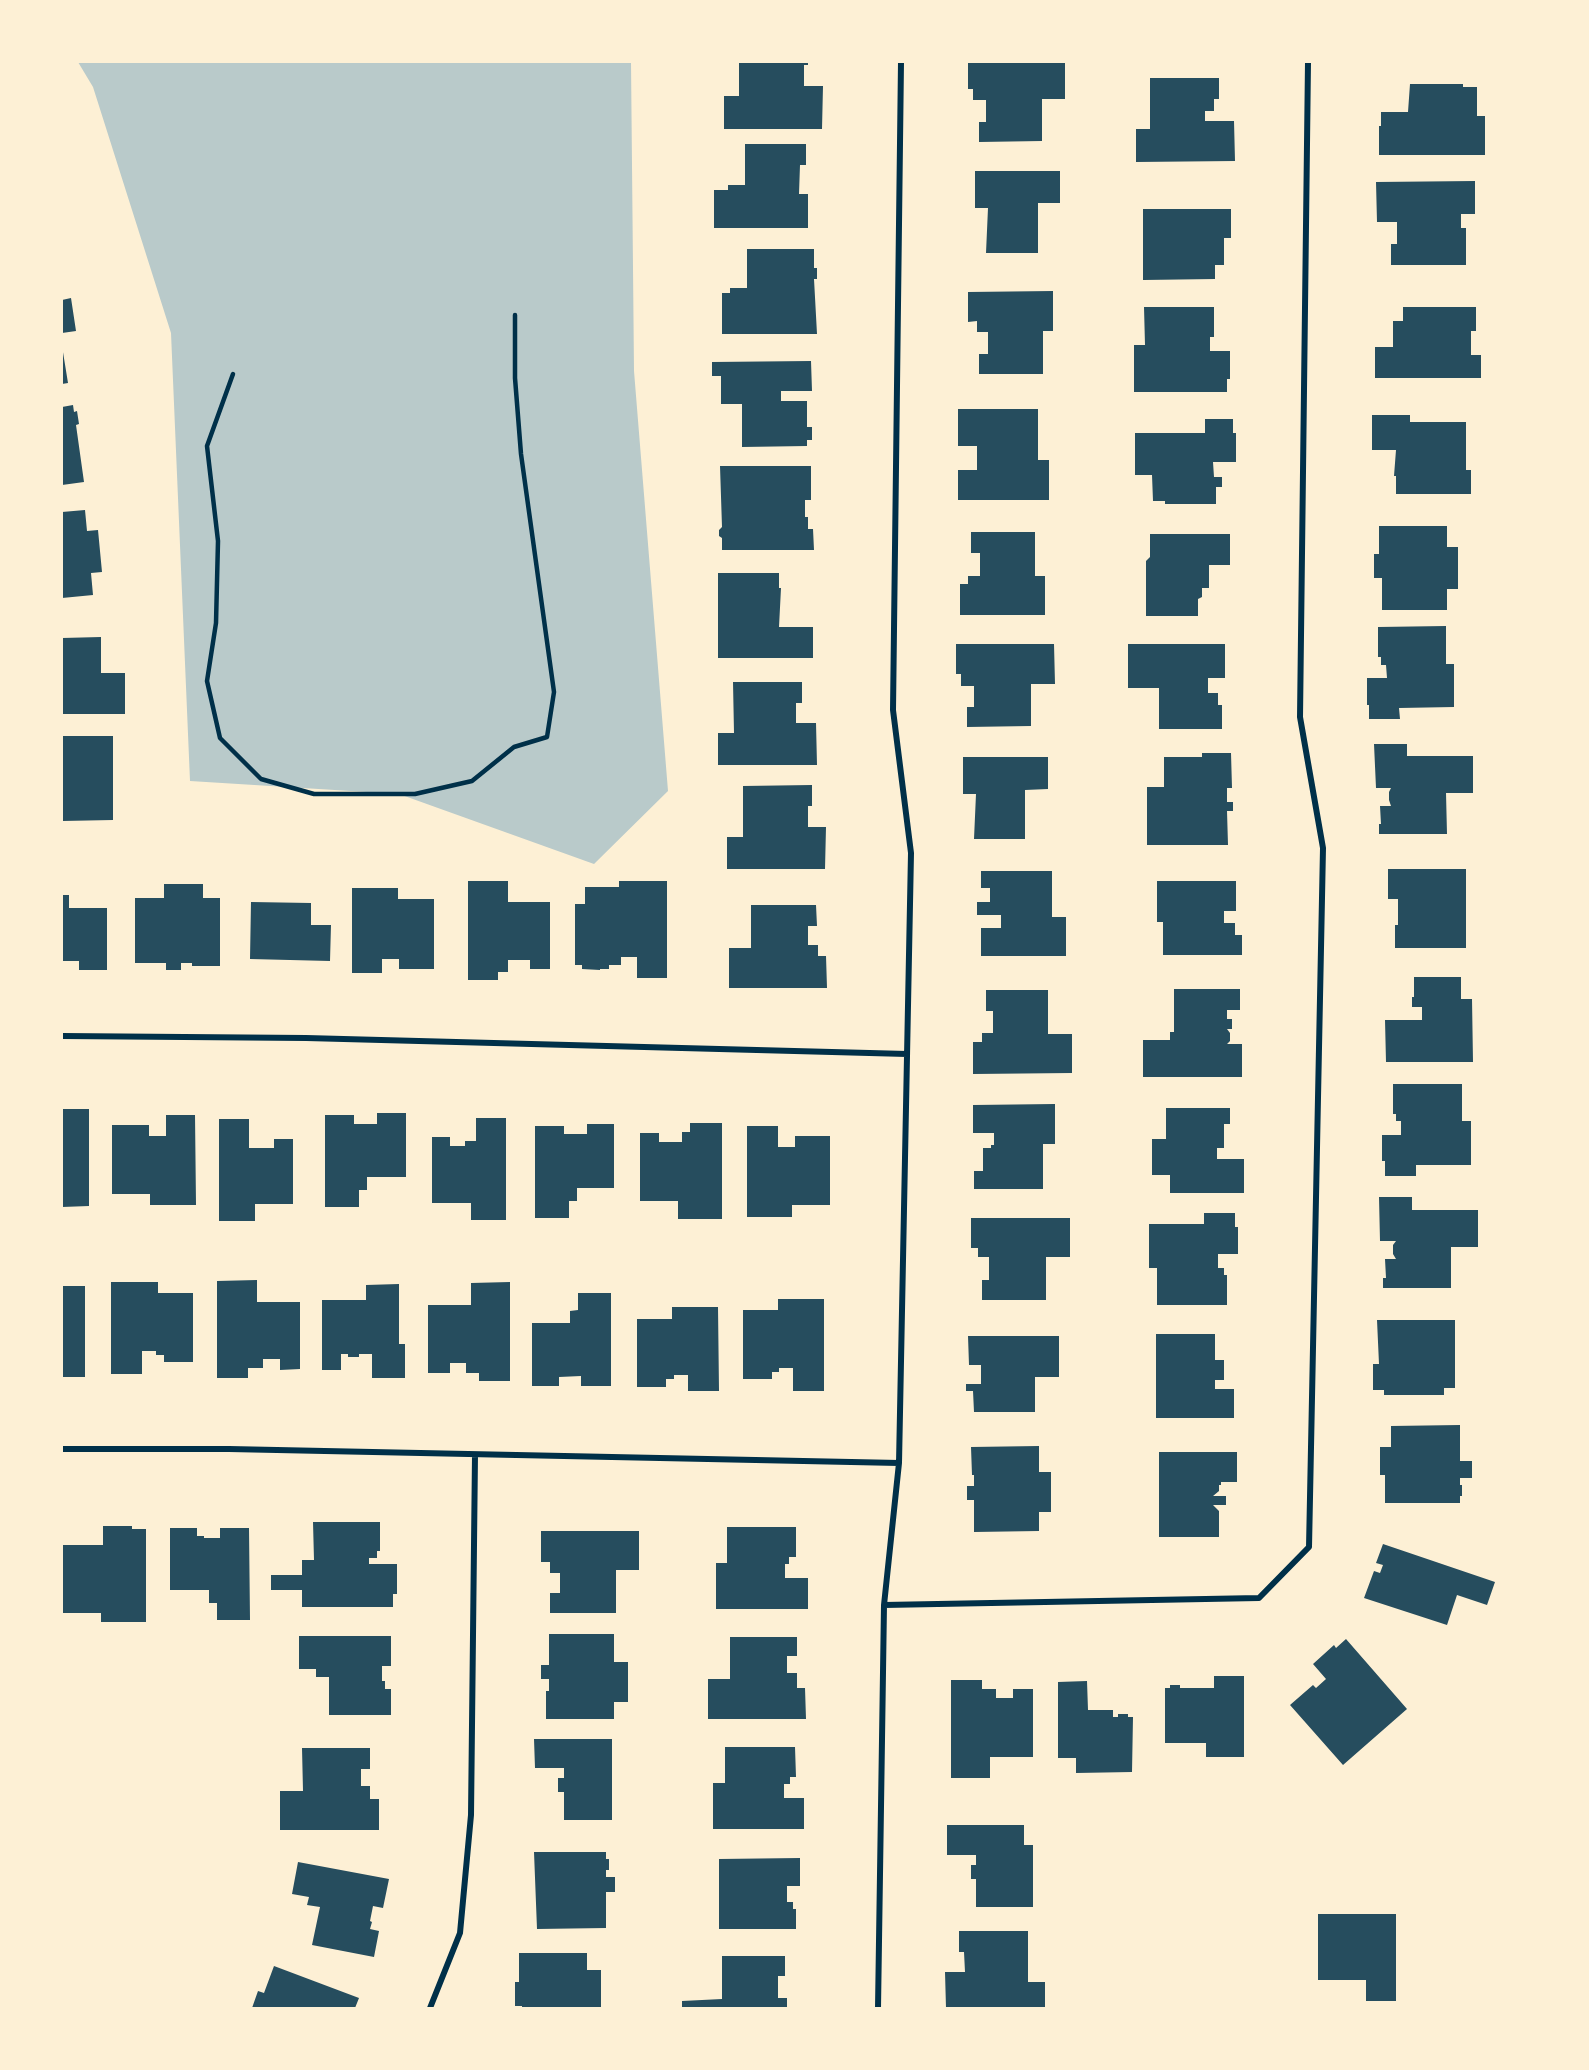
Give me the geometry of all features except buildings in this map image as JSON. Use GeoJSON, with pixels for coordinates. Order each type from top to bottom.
{"type":"FeatureCollection","features":[{"type":"Feature","properties":{"kind":"street"},"geometry":{"type":"LineString","coordinates":[[878,2008],[884,1605],[899,1463],[911,853],[892,710],[902,62]]}},
{"type":"Feature","properties":{"kind":"street"},"geometry":{"type":"LineString","coordinates":[[884,1605],[1259,1598],[1309,1547],[1323,848],[1300,717],[1308,62]]}},
{"type":"Feature","properties":{"kind":"street"},"geometry":{"type":"LineString","coordinates":[[62,1036],[306,1038],[907,1054]]}},
{"type":"Feature","properties":{"kind":"street"},"geometry":{"type":"LineString","coordinates":[[62,1449],[229,1449],[899,1463]]}},
{"type":"Feature","properties":{"kind":"street"},"geometry":{"type":"LineString","coordinates":[[430,2008],[460,1933],[471,1815],[475,1455]]}},
{"type":"Feature","properties":{"kind":"lane"},"geometry":{"type":"LineString","coordinates":[[233,374],[207,446],[218,540],[216,623],[207,681],[219,738],[261,779],[314,794],[415,794],[472,781],[513,747],[547,737],[554,692],[521,454],[515,378],[515,315]]}},
{"type":"Feature","properties":{"kind":"shaded area"},"geometry":{"type":"Polygon","coordinates":[[[78,62],[631,62],[634,371],[668,791],[594,864],[399,794],[190,781],[171,333],[93,87],[78,62]]]}}]}
